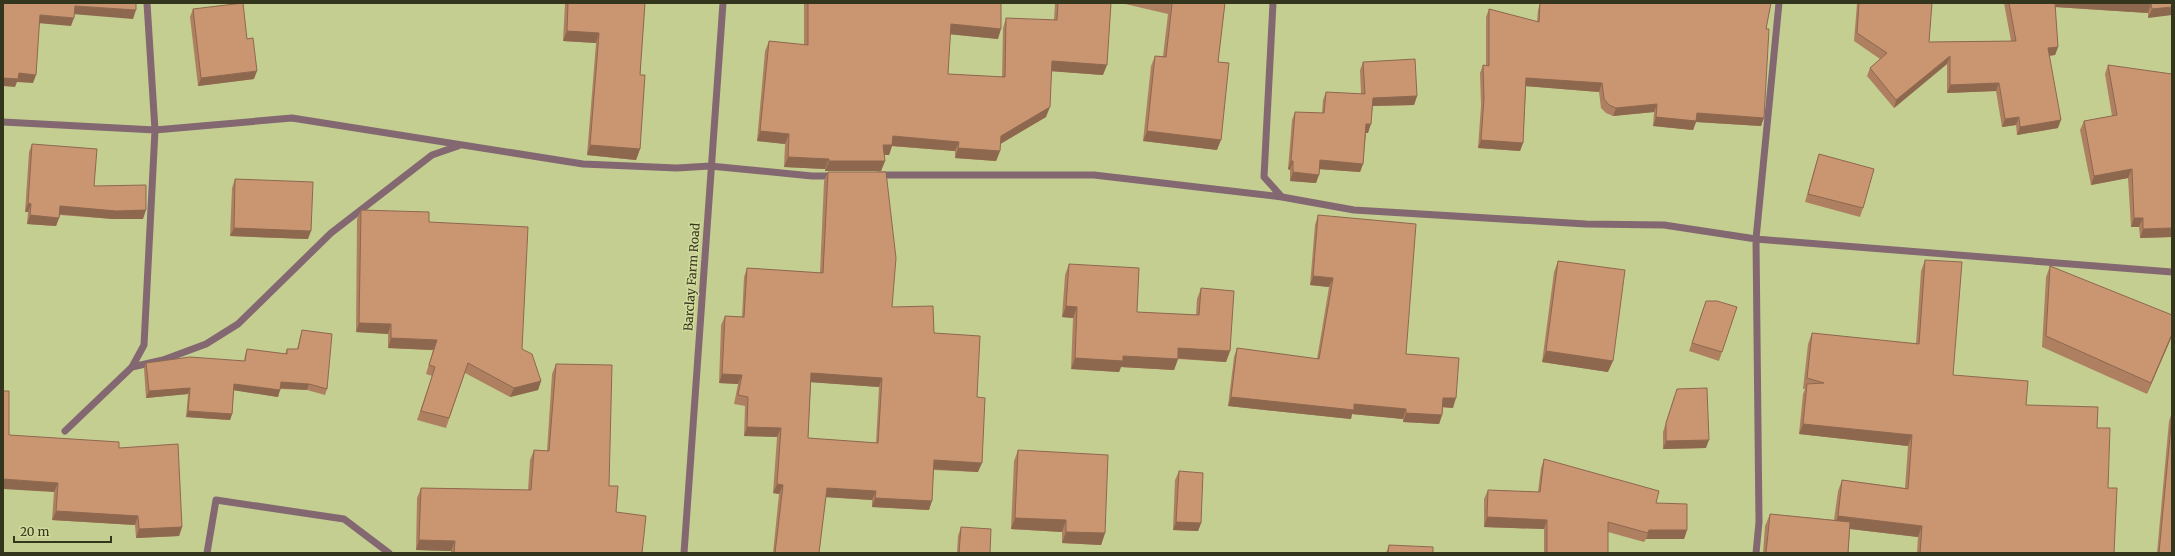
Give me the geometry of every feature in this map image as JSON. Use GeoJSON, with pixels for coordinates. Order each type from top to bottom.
{"type":"FeatureCollection","features":[{"type":"Feature","properties":{"kind":"street"},"geometry":{"type":"LineString","coordinates":[[65,431],[132,367],[144,345],[155,130],[147,3]]}},
{"type":"Feature","properties":{"kind":"street","name":"Barclay Farm Road"},"geometry":{"type":"LineString","coordinates":[[684,553],[710,166],[723,3]]}},
{"type":"Feature","properties":{"kind":"street"},"geometry":{"type":"LineString","coordinates":[[1273,3],[1264,177],[1282,198]]}},
{"type":"Feature","properties":{"kind":"street"},"geometry":{"type":"LineString","coordinates":[[1756,553],[1759,522],[1756,239],[1779,3]]}},
{"type":"Feature","properties":{"kind":"street"},"geometry":{"type":"LineString","coordinates":[[3,122],[155,130],[292,118],[460,146],[583,164],[677,168],[710,166],[812,176],[844,175]]}},
{"type":"Feature","properties":{"kind":"street"},"geometry":{"type":"LineString","coordinates":[[132,367],[164,360],[206,344],[238,324],[331,233],[432,155],[460,146]]}},
{"type":"Feature","properties":{"kind":"street"},"geometry":{"type":"LineString","coordinates":[[867,175],[1094,175],[1282,198],[1354,210],[1586,224],[1664,225],[1756,239],[2172,272]]}},
{"type":"Feature","properties":{"kind":"street"},"geometry":{"type":"LineString","coordinates":[[207,553],[216,500],[344,519],[388,553]]}},
{"type":"Feature","properties":{"kind":"building"},"geometry":{"type":"Polygon","coordinates":[[[3,3],[136,3],[136,10],[75,6],[74,18],[40,15],[36,75],[19,73],[18,79],[3,78],[3,3]]]}},
{"type":"Feature","properties":{"kind":"building"},"geometry":{"type":"Polygon","coordinates":[[[243,3],[247,39],[253,38],[257,71],[201,78],[193,9],[243,3]]]}},
{"type":"Feature","properties":{"kind":"building"},"geometry":{"type":"Polygon","coordinates":[[[568,3],[645,3],[640,75],[645,75],[640,149],[590,145],[599,33],[567,31],[568,3]]]}},
{"type":"Feature","properties":{"kind":"building"},"geometry":{"type":"Polygon","coordinates":[[[808,3],[1001,3],[1001,29],[951,24],[948,74],[1005,77],[1006,18],[1057,20],[1058,3],[1111,3],[1107,65],[1052,61],[1050,107],[1001,136],[1000,151],[958,148],[959,142],[893,136],[892,145],[883,145],[885,161],[829,161],[829,159],[788,157],[789,134],[760,131],[769,41],[808,45],[808,3]]]}},
{"type":"Feature","properties":{"kind":"building"},"geometry":{"type":"Polygon","coordinates":[[[1169,3],[1225,3],[1218,62],[1229,63],[1221,140],[1147,131],[1155,56],[1166,57],[1172,4],[1169,3]]]}},
{"type":"Feature","properties":{"kind":"building"},"geometry":{"type":"Polygon","coordinates":[[[1540,3],[1771,3],[1766,29],[1769,29],[1764,118],[1697,113],[1696,121],[1656,117],[1657,104],[1616,108],[1609,105],[1604,99],[1602,83],[1526,78],[1523,143],[1481,140],[1484,98],[1483,65],[1489,66],[1489,9],[1539,22],[1540,3]]]}},
{"type":"Feature","properties":{"kind":"building"},"geometry":{"type":"Polygon","coordinates":[[[1859,3],[1932,3],[1929,42],[2016,41],[2009,3],[2055,3],[2058,47],[2048,48],[2061,120],[2020,127],[2019,117],[2005,119],[1999,83],[1950,85],[1950,56],[1896,100],[1870,68],[1887,53],[1857,33],[1859,3]]]}},
{"type":"Feature","properties":{"kind":"building"},"geometry":{"type":"Polygon","coordinates":[[[2135,3],[2172,3],[2172,7],[2152,9],[2151,4],[2135,3]]]}},
{"type":"Feature","properties":{"kind":"building"},"geometry":{"type":"Polygon","coordinates":[[[1415,59],[1417,96],[1373,98],[1371,124],[1366,124],[1363,164],[1320,160],[1319,175],[1293,172],[1293,161],[1291,161],[1295,112],[1324,113],[1326,92],[1365,94],[1363,62],[1415,59]]]}},
{"type":"Feature","properties":{"kind":"building"},"geometry":{"type":"Polygon","coordinates":[[[2108,65],[2172,74],[2172,228],[2143,229],[2143,218],[2134,218],[2132,169],[2094,176],[2084,121],[2117,115],[2108,65]]]}},
{"type":"Feature","properties":{"kind":"building"},"geometry":{"type":"Polygon","coordinates":[[[32,144],[97,149],[94,186],[146,185],[146,210],[116,211],[60,206],[59,218],[30,215],[31,204],[28,203],[32,144]]]}},
{"type":"Feature","properties":{"kind":"building"},"geometry":{"type":"Polygon","coordinates":[[[1819,154],[1874,169],[1863,208],[1808,194],[1819,154]]]}},
{"type":"Feature","properties":{"kind":"building"},"geometry":{"type":"Polygon","coordinates":[[[828,172],[886,172],[896,258],[892,307],[933,306],[934,333],[980,336],[977,397],[985,398],[982,463],[934,460],[932,501],[875,498],[876,491],[827,488],[819,553],[775,553],[783,485],[777,484],[781,428],[747,427],[748,397],[738,395],[742,375],[722,374],[725,316],[744,317],[747,268],[823,273],[828,172]],[[811,373],[808,438],[878,443],[882,378],[811,373]]]}},
{"type":"Feature","properties":{"kind":"building"},"geometry":{"type":"Polygon","coordinates":[[[235,179],[313,182],[311,231],[234,228],[235,179]]]}},
{"type":"Feature","properties":{"kind":"building"},"geometry":{"type":"Polygon","coordinates":[[[361,210],[429,212],[429,222],[528,227],[522,349],[532,354],[541,381],[514,388],[468,363],[449,418],[421,411],[435,367],[429,365],[437,340],[391,338],[391,324],[359,323],[361,210]]]}},
{"type":"Feature","properties":{"kind":"building"},"geometry":{"type":"Polygon","coordinates":[[[1318,215],[1416,224],[1406,354],[1459,358],[1456,398],[1443,398],[1442,415],[1406,413],[1406,409],[1354,404],[1354,410],[1231,397],[1237,348],[1319,359],[1333,278],[1313,276],[1318,215]]]}},
{"type":"Feature","properties":{"kind":"building"},"geometry":{"type":"Polygon","coordinates":[[[1925,260],[1962,262],[1953,375],[2028,381],[2026,405],[2098,407],[2097,428],[2110,428],[2108,488],[2117,488],[2114,553],[1920,553],[1922,526],[1838,516],[1842,480],[1908,489],[1912,435],[1803,424],[1807,384],[1824,383],[1807,378],[1812,333],[1919,344],[1925,260]]]}},
{"type":"Feature","properties":{"kind":"building"},"geometry":{"type":"Polygon","coordinates":[[[1558,261],[1625,270],[1613,361],[1546,351],[1558,261]]]}},
{"type":"Feature","properties":{"kind":"building"},"geometry":{"type":"Polygon","coordinates":[[[1069,264],[1139,268],[1137,312],[1199,315],[1201,288],[1234,291],[1230,351],[1178,348],[1178,359],[1123,356],[1123,361],[1075,358],[1077,307],[1066,306],[1069,264]]]}},
{"type":"Feature","properties":{"kind":"building"},"geometry":{"type":"Polygon","coordinates":[[[2050,266],[2172,315],[2172,334],[2151,383],[2046,336],[2050,266]]]}},
{"type":"Feature","properties":{"kind":"building"},"geometry":{"type":"Polygon","coordinates":[[[1706,301],[1717,301],[1737,307],[1722,352],[1692,343],[1706,301]]]}},
{"type":"Feature","properties":{"kind":"building"},"geometry":{"type":"Polygon","coordinates":[[[302,330],[332,334],[327,389],[309,384],[281,382],[280,390],[234,384],[232,414],[188,411],[190,388],[149,391],[146,363],[190,357],[245,361],[247,349],[287,354],[287,349],[298,349],[302,330]]]}},
{"type":"Feature","properties":{"kind":"building"},"geometry":{"type":"Polygon","coordinates":[[[556,364],[612,365],[609,486],[618,486],[616,512],[646,516],[642,553],[454,553],[455,541],[419,540],[421,488],[531,490],[534,450],[549,451],[556,364]]]}},
{"type":"Feature","properties":{"kind":"building"},"geometry":{"type":"Polygon","coordinates":[[[1707,388],[1709,440],[1666,441],[1666,423],[1677,389],[1707,388]]]}},
{"type":"Feature","properties":{"kind":"building"},"geometry":{"type":"Polygon","coordinates":[[[3,391],[9,391],[9,435],[119,442],[119,448],[178,444],[182,527],[139,529],[138,516],[56,511],[58,483],[3,479],[3,391]]]}},
{"type":"Feature","properties":{"kind":"building"},"geometry":{"type":"Polygon","coordinates":[[[2172,415],[2172,553],[2159,553],[2172,415]]]}},
{"type":"Feature","properties":{"kind":"building"},"geometry":{"type":"Polygon","coordinates":[[[1018,450],[1108,455],[1105,533],[1066,532],[1066,520],[1015,518],[1018,450]]]}},
{"type":"Feature","properties":{"kind":"building"},"geometry":{"type":"Polygon","coordinates":[[[1544,459],[1659,491],[1656,503],[1687,504],[1687,530],[1649,530],[1648,533],[1608,522],[1608,553],[1547,553],[1547,520],[1487,517],[1488,490],[1540,492],[1544,459]]]}},
{"type":"Feature","properties":{"kind":"building"},"geometry":{"type":"Polygon","coordinates":[[[1179,471],[1203,473],[1201,523],[1176,522],[1179,471]]]}},
{"type":"Feature","properties":{"kind":"building"},"geometry":{"type":"Polygon","coordinates":[[[1770,514],[1850,522],[1848,553],[1766,553],[1770,514]]]}},
{"type":"Feature","properties":{"kind":"building"},"geometry":{"type":"Polygon","coordinates":[[[961,527],[991,529],[990,553],[959,553],[961,527]]]}},
{"type":"Feature","properties":{"kind":"building"},"geometry":{"type":"Polygon","coordinates":[[[1389,545],[1433,547],[1433,553],[1388,553],[1389,545]]]}}]}
